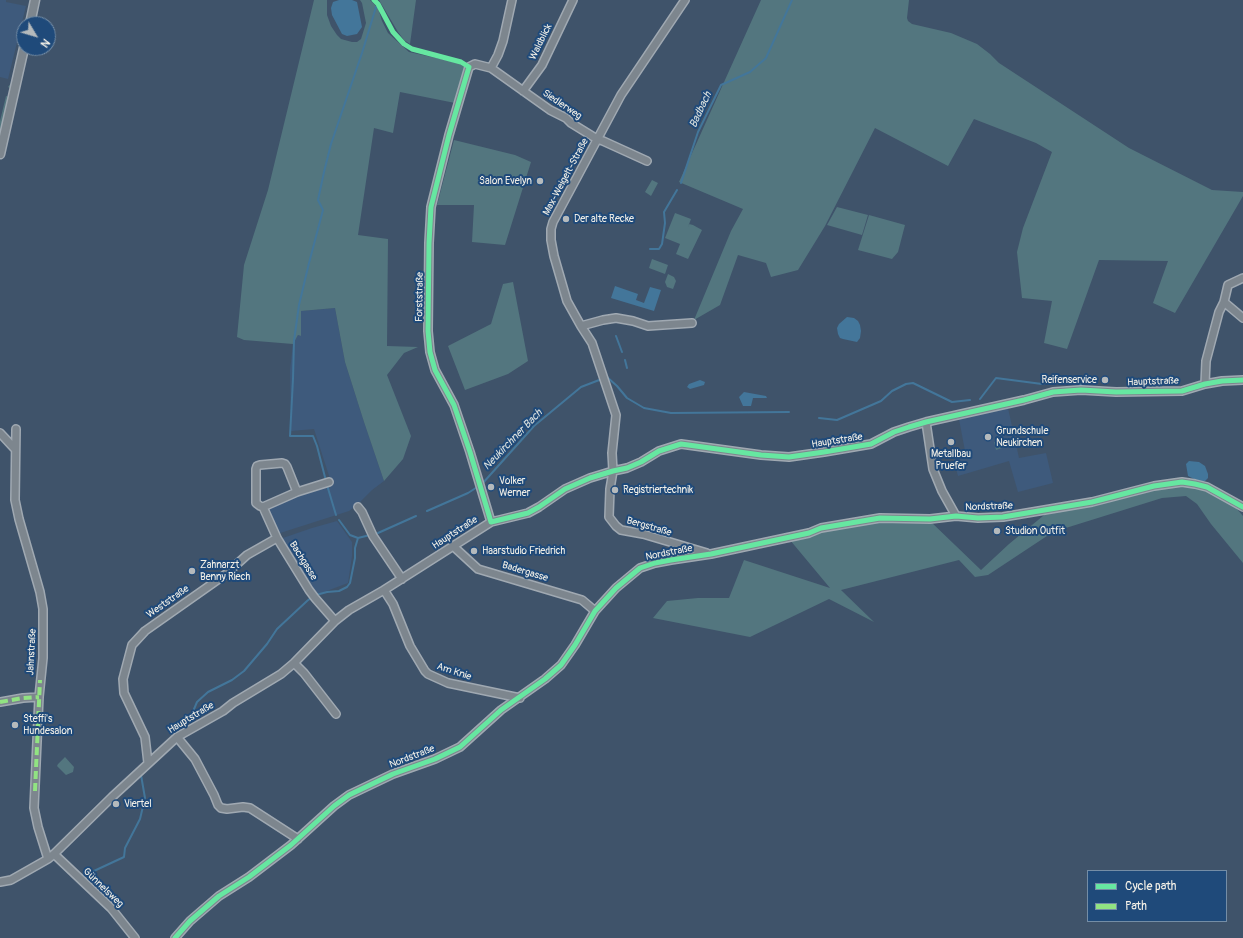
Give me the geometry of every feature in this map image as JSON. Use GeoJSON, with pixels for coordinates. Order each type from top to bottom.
{"type":"FeatureCollection","features":[{"type":"Feature","properties":{"kind":"main road"},"geometry":{"type":"LineString","coordinates":[[32,16],[35,0]]}},
{"type":"Feature","properties":{"kind":"main road"},"geometry":{"type":"LineString","coordinates":[[0,151],[22,56]]}},
{"type":"Feature","properties":{"kind":"street"},"geometry":{"type":"LineString","coordinates":[[491,68],[498,56],[503,41],[512,0]]}},
{"type":"Feature","properties":{"kind":"street","name":"Waldblick"},"geometry":{"type":"LineString","coordinates":[[523,90],[542,65],[573,0]]}},
{"type":"Feature","properties":{"kind":"street","name":"Max-Weigelt-Straße"},"geometry":{"type":"LineString","coordinates":[[613,470],[612,453],[616,415],[592,343],[580,326],[567,301],[554,256],[551,240],[551,229],[621,95],[685,0]]}},
{"type":"Feature","properties":{"kind":"street","name":"Siedlerweg"},"geometry":{"type":"LineString","coordinates":[[469,67],[475,64],[491,68],[550,110],[566,118],[571,123],[597,139],[647,161]]}},
{"type":"Feature","properties":{"kind":"street","name":"Forststraße"},"geometry":{"type":"LineString","coordinates":[[469,67],[449,135],[431,207],[428,331],[430,352],[435,370],[454,405],[491,522]]}},
{"type":"Feature","properties":{"kind":"street"},"geometry":{"type":"LineString","coordinates":[[1205,384],[1206,361],[1228,285],[1243,278]]}},
{"type":"Feature","properties":{"kind":"street"},"geometry":{"type":"LineString","coordinates":[[1224,302],[1243,318]]}},
{"type":"Feature","properties":{"kind":"street"},"geometry":{"type":"LineString","coordinates":[[580,326],[616,318],[633,321],[648,326],[692,323]]}},
{"type":"Feature","properties":{"kind":"street","name":"Hauptstraße"},"geometry":{"type":"LineString","coordinates":[[0,882],[11,880],[51,856],[177,737],[223,711],[233,703],[281,674],[349,610],[402,579],[491,522],[528,513],[565,489],[590,478],[613,470],[627,468],[641,462],[659,451],[681,444],[789,457],[871,444],[894,432],[926,422],[1053,392],[1081,390],[1116,392],[1182,390],[1222,381],[1243,380]]}},
{"type":"Feature","properties":{"kind":"street"},"geometry":{"type":"LineString","coordinates":[[926,422],[933,469],[942,492],[956,516]]}},
{"type":"Feature","properties":{"kind":"street","name":"Jahnstraße"},"geometry":{"type":"LineString","coordinates":[[16,429],[15,500],[40,592],[43,609],[44,658],[39,698],[34,808],[38,827],[51,856]]}},
{"type":"Feature","properties":{"kind":"street"},"geometry":{"type":"LineString","coordinates":[[0,433],[15,449]]}},
{"type":"Feature","properties":{"kind":"street","name":"Bachgasse"},"geometry":{"type":"LineString","coordinates":[[297,492],[285,464],[282,463],[257,466],[256,503],[263,507],[277,538],[314,597],[336,621]]}},
{"type":"Feature","properties":{"kind":"street","name":"Bergstraße"},"geometry":{"type":"LineString","coordinates":[[613,470],[608,511],[609,517],[616,526],[621,530],[643,534],[711,554]]}},
{"type":"Feature","properties":{"kind":"street","name":"Nordstraße"},"geometry":{"type":"LineString","coordinates":[[175,938],[190,921],[219,896],[249,876],[298,839],[348,795],[392,774],[435,759],[460,747],[481,730],[501,710],[545,679],[561,664],[575,645],[595,611],[616,588],[640,568],[655,563],[711,554],[809,533],[821,528],[880,518],[930,518],[956,516],[978,518],[1003,517],[1092,502],[1154,486],[1182,482],[1207,487],[1243,506]]}},
{"type":"Feature","properties":{"kind":"street"},"geometry":{"type":"LineString","coordinates":[[263,507],[297,492],[326,483]]}},
{"type":"Feature","properties":{"kind":"street"},"geometry":{"type":"LineString","coordinates":[[358,507],[362,512],[372,534],[402,579]]}},
{"type":"Feature","properties":{"kind":"street","name":"Weststraße"},"geometry":{"type":"LineString","coordinates":[[148,763],[145,738],[124,693],[123,679],[132,645],[145,631],[226,574],[247,555],[277,538]]}},
{"type":"Feature","properties":{"kind":"street","name":"Badergasse"},"geometry":{"type":"LineString","coordinates":[[452,546],[478,569],[582,600],[595,611]]}},
{"type":"Feature","properties":{"kind":"street","name":"Am Knie"},"geometry":{"type":"LineString","coordinates":[[384,590],[393,604],[410,646],[424,671],[448,683],[520,698]]}},
{"type":"Feature","properties":{"kind":"street"},"geometry":{"type":"LineString","coordinates":[[294,663],[304,673],[336,714]]}},
{"type":"Feature","properties":{"kind":"street"},"geometry":{"type":"LineString","coordinates":[[0,702],[22,698],[39,698]]}},
{"type":"Feature","properties":{"kind":"street"},"geometry":{"type":"LineString","coordinates":[[177,737],[195,759],[218,805],[227,809],[243,807],[250,808],[298,839]]}},
{"type":"Feature","properties":{"kind":"street","name":"Günnelsweg"},"geometry":{"type":"LineString","coordinates":[[51,856],[110,908],[135,938]]}},
{"type":"Feature","properties":{"kind":"shaded area"},"geometry":{"type":"Polygon","coordinates":[[[0,0],[6,0],[6,2],[26,6],[24,16],[16,16],[16,47],[8,79],[0,77],[0,0]]]}},
{"type":"Feature","properties":{"kind":"shaded area"},"geometry":{"type":"Polygon","coordinates":[[[339,0],[352,0],[357,2],[362,27],[357,34],[347,36],[342,34],[332,15],[331,8],[333,2],[339,0]]]}},
{"type":"Feature","properties":{"kind":"shaded area"},"geometry":{"type":"Polygon","coordinates":[[[615,286],[638,294],[636,300],[644,303],[650,287],[661,290],[654,311],[611,298],[615,286]]]}},
{"type":"Feature","properties":{"kind":"shaded area"},"geometry":{"type":"Polygon","coordinates":[[[335,308],[345,362],[384,481],[349,511],[277,534],[268,508],[331,482],[314,429],[291,431],[290,370],[293,344],[298,335],[301,336],[301,311],[335,308]]]}},
{"type":"Feature","properties":{"kind":"shaded area"},"geometry":{"type":"Polygon","coordinates":[[[847,317],[854,318],[860,325],[860,338],[857,342],[840,338],[838,334],[837,328],[839,324],[847,317]]]}},
{"type":"Feature","properties":{"kind":"shaded area"},"geometry":{"type":"Polygon","coordinates":[[[700,380],[705,382],[704,385],[690,389],[687,387],[689,384],[700,380]]]}},
{"type":"Feature","properties":{"kind":"shaded area"},"geometry":{"type":"Polygon","coordinates":[[[744,392],[766,396],[767,398],[753,398],[751,406],[743,406],[739,397],[744,392]]]}},
{"type":"Feature","properties":{"kind":"shaded area","name":"Grundschule Neukirchen"},"geometry":{"type":"Polygon","coordinates":[[[1008,408],[1019,458],[1046,453],[1053,483],[1018,492],[1009,461],[958,476],[953,458],[962,456],[965,451],[959,419],[1008,408]]]}},
{"type":"Feature","properties":{"kind":"shaded area"},"geometry":{"type":"Polygon","coordinates":[[[1189,461],[1199,462],[1205,466],[1208,478],[1205,481],[1198,481],[1188,476],[1186,464],[1189,461]]]}},
{"type":"Feature","properties":{"kind":"shaded area"},"geometry":{"type":"Polygon","coordinates":[[[337,521],[352,542],[352,556],[348,583],[316,595],[280,539],[337,521]]]}},
{"type":"Feature","properties":{"kind":"green space"},"geometry":{"type":"Polygon","coordinates":[[[314,0],[327,0],[327,15],[331,26],[341,39],[357,42],[361,39],[366,23],[360,0],[370,0],[378,8],[388,33],[409,52],[459,63],[465,67],[455,103],[400,92],[393,133],[374,128],[358,235],[388,239],[387,346],[418,347],[404,353],[387,375],[411,436],[403,459],[384,481],[345,362],[335,308],[301,311],[301,336],[298,335],[293,344],[244,340],[237,337],[244,265],[268,190],[314,0]]]}},
{"type":"Feature","properties":{"kind":"green space"},"geometry":{"type":"Polygon","coordinates":[[[379,0],[416,0],[410,44],[404,40],[398,32],[379,0]]]}},
{"type":"Feature","properties":{"kind":"green space"},"geometry":{"type":"Polygon","coordinates":[[[761,0],[909,0],[907,18],[912,24],[951,33],[977,44],[999,63],[1129,148],[1212,190],[1243,192],[1243,196],[1175,313],[1153,303],[1168,261],[1099,260],[1067,349],[1044,343],[1052,301],[1022,298],[1017,252],[1023,228],[1052,152],[1036,143],[974,119],[948,166],[875,128],[825,226],[798,270],[771,277],[766,263],[738,255],[720,305],[694,320],[731,231],[743,209],[679,182],[761,0]]]}},
{"type":"Feature","properties":{"kind":"green space"},"geometry":{"type":"Polygon","coordinates":[[[17,56],[19,56],[11,89],[8,87],[11,83],[17,56]]]}},
{"type":"Feature","properties":{"kind":"green space"},"geometry":{"type":"Polygon","coordinates":[[[6,96],[10,97],[0,138],[0,121],[6,96]]]}},
{"type":"Feature","properties":{"kind":"green space"},"geometry":{"type":"Polygon","coordinates":[[[454,140],[515,155],[531,162],[505,245],[472,242],[474,205],[437,205],[454,140]]]}},
{"type":"Feature","properties":{"kind":"green space"},"geometry":{"type":"Polygon","coordinates":[[[652,180],[658,183],[651,196],[645,192],[652,180]]]}},
{"type":"Feature","properties":{"kind":"green space"},"geometry":{"type":"Polygon","coordinates":[[[837,207],[868,215],[862,235],[827,225],[837,207]]]}},
{"type":"Feature","properties":{"kind":"green space"},"geometry":{"type":"Polygon","coordinates":[[[675,213],[691,219],[689,224],[702,230],[688,259],[676,254],[680,244],[665,238],[675,213]]]}},
{"type":"Feature","properties":{"kind":"green space"},"geometry":{"type":"Polygon","coordinates":[[[869,215],[905,225],[898,252],[892,259],[858,250],[869,215]]]}},
{"type":"Feature","properties":{"kind":"green space"},"geometry":{"type":"Polygon","coordinates":[[[652,259],[668,265],[665,274],[649,268],[652,259]]]}},
{"type":"Feature","properties":{"kind":"green space"},"geometry":{"type":"Polygon","coordinates":[[[668,274],[674,277],[676,281],[673,289],[667,287],[665,282],[668,274]]]}},
{"type":"Feature","properties":{"kind":"green space"},"geometry":{"type":"Polygon","coordinates":[[[513,282],[528,361],[508,374],[465,390],[448,346],[491,324],[503,284],[513,282]]]}},
{"type":"Feature","properties":{"kind":"green space"},"geometry":{"type":"Polygon","coordinates":[[[1007,439],[1008,446],[996,450],[994,442],[1007,439]]]}},
{"type":"Feature","properties":{"kind":"green space"},"geometry":{"type":"Polygon","coordinates":[[[1183,485],[1206,489],[1231,502],[1243,516],[1243,563],[1211,524],[1197,504],[1186,496],[1162,498],[1053,532],[988,575],[975,577],[959,560],[841,590],[874,622],[829,599],[750,637],[653,618],[667,601],[698,598],[729,598],[744,560],[830,588],[790,540],[836,528],[879,521],[929,520],[981,570],[1009,544],[1049,511],[1154,488],[1183,485]]]}},
{"type":"Feature","properties":{"kind":"green space"},"geometry":{"type":"Polygon","coordinates":[[[65,757],[74,767],[73,772],[66,775],[57,766],[65,757]]]}},
{"type":"Feature","properties":{"kind":"waterway","name":"Badbach"},"geometry":{"type":"LineString","coordinates":[[681,183],[698,132],[721,85],[750,72],[766,58],[792,0]]}},
{"type":"Feature","properties":{"kind":"waterway"},"geometry":{"type":"LineString","coordinates":[[326,481],[313,436],[290,436],[294,341],[299,305],[323,210],[318,200],[324,172],[331,144],[376,7]]}},
{"type":"Feature","properties":{"kind":"waterway"},"geometry":{"type":"LineString","coordinates":[[650,249],[659,249],[662,244],[665,223],[664,212],[677,190]]}},
{"type":"Feature","properties":{"kind":"waterway"},"geometry":{"type":"LineString","coordinates":[[616,336],[622,352]]}},
{"type":"Feature","properties":{"kind":"waterway"},"geometry":{"type":"LineString","coordinates":[[625,360],[627,368]]}},
{"type":"Feature","properties":{"kind":"waterway","name":"Neukirchner Bach"},"geometry":{"type":"LineString","coordinates":[[482,484],[534,426],[581,387],[607,377],[627,398],[644,408],[671,413],[789,412]]}},
{"type":"Feature","properties":{"kind":"waterway","name":"Neukirchner Bach"},"geometry":{"type":"LineString","coordinates":[[980,399],[996,378],[1042,384],[1055,379],[1067,378],[1081,385]]}},
{"type":"Feature","properties":{"kind":"waterway","name":"Neukirchner Bach"},"geometry":{"type":"LineString","coordinates":[[819,418],[837,420],[881,401],[892,391],[906,384],[913,383],[952,402],[970,400]]}},
{"type":"Feature","properties":{"kind":"waterway"},"geometry":{"type":"LineString","coordinates":[[327,485],[336,515]]}},
{"type":"Feature","properties":{"kind":"waterway","name":"Neukirchner Bach"},"geometry":{"type":"LineString","coordinates":[[427,511],[468,493],[479,486]]}},
{"type":"Feature","properties":{"kind":"waterway","name":"Neukirchner Bach"},"geometry":{"type":"LineString","coordinates":[[316,595],[339,591],[347,587],[350,583],[355,558],[355,548],[358,538],[378,533],[416,516]]}},
{"type":"Feature","properties":{"kind":"waterway"},"geometry":{"type":"LineString","coordinates":[[339,520],[350,535],[358,538]]}},
{"type":"Feature","properties":{"kind":"waterway","name":"Neukirchner Bach"},"geometry":{"type":"LineString","coordinates":[[183,726],[189,721],[197,702],[208,692],[232,680],[244,671],[267,644],[277,629],[312,597]]}},
{"type":"Feature","properties":{"kind":"waterway"},"geometry":{"type":"LineString","coordinates":[[81,877],[124,857],[125,848],[140,819],[145,798],[141,775]]}},
{"type":"Feature","properties":{"kind":"marked path"},"geometry":{"type":"LineString","coordinates":[[35,791],[40,680]]}},
{"type":"Feature","properties":{"kind":"marked path"},"geometry":{"type":"LineString","coordinates":[[0,702],[39,697]]}},
{"type":"Feature","properties":{"kind":"cycle path"},"geometry":{"type":"LineString","coordinates":[[374,0],[378,4],[393,32],[404,44],[412,49],[461,62],[469,67],[449,135],[431,207],[428,331],[430,352],[435,370],[454,405],[491,522],[528,513],[565,489],[590,478],[627,468],[641,462],[659,451],[681,444],[761,455],[789,457],[871,444],[894,432],[926,422],[1053,392],[1081,390],[1116,392],[1182,391],[1205,384],[1222,381],[1243,380]]}},
{"type":"Feature","properties":{"kind":"cycle path"},"geometry":{"type":"LineString","coordinates":[[175,938],[190,921],[219,896],[249,877],[291,845],[334,806],[349,795],[393,774],[435,759],[460,747],[501,710],[545,679],[561,665],[595,611],[616,588],[640,568],[655,563],[711,554],[809,533],[821,528],[880,518],[930,519],[956,516],[978,518],[1003,517],[1092,502],[1154,486],[1182,482],[1207,487],[1243,507]]}},
{"type":"Feature","properties":{"kind":"place","name":"Salon Evelyn"},"geometry":{"type":"Point","coordinates":[540,181]}},
{"type":"Feature","properties":{"kind":"place","name":"Der alte Recke"},"geometry":{"type":"Point","coordinates":[566,219]}},
{"type":"Feature","properties":{"kind":"place","name":"Reifenservice"},"geometry":{"type":"Point","coordinates":[1105,380]}},
{"type":"Feature","properties":{"kind":"place","name":"Grundschule Neukirchen"},"geometry":{"type":"Point","coordinates":[988,437]}},
{"type":"Feature","properties":{"kind":"place","name":"Metallbau Pruefer"},"geometry":{"type":"Point","coordinates":[951,442]}},
{"type":"Feature","properties":{"kind":"place","name":"Volker Werner"},"geometry":{"type":"Point","coordinates":[491,487]}},
{"type":"Feature","properties":{"kind":"place","name":"Registriertechnik"},"geometry":{"type":"Point","coordinates":[615,490]}},
{"type":"Feature","properties":{"kind":"place","name":"Studion Outfit"},"geometry":{"type":"Point","coordinates":[997,531]}},
{"type":"Feature","properties":{"kind":"place","name":"Haarstudio Friedrich"},"geometry":{"type":"Point","coordinates":[474,551]}},
{"type":"Feature","properties":{"kind":"place","name":"Zahnarzt Benny Riech"},"geometry":{"type":"Point","coordinates":[192,571]}},
{"type":"Feature","properties":{"kind":"place","name":"Steffi's Hundesalon"},"geometry":{"type":"Point","coordinates":[15,725]}},
{"type":"Feature","properties":{"kind":"place","name":"Viertel"},"geometry":{"type":"Point","coordinates":[116,804]}}]}
